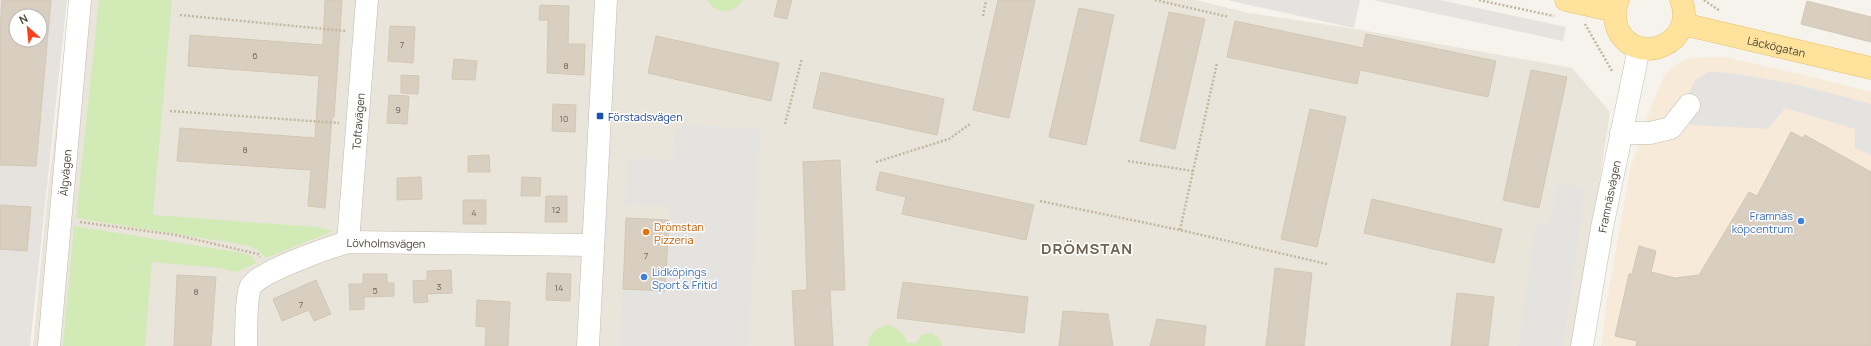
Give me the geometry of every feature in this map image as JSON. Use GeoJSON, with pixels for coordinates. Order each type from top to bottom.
{"type":"FeatureCollection","features":[{"type":"Feature","properties":{"kind":"main road"},"geometry":{"type":"LineString","coordinates":[[1561,8],[1616,5],[1616,22],[1620,34],[1639,48],[1648,49],[1666,45],[1679,32],[1683,24],[1684,15],[1680,0]]}},
{"type":"Feature","properties":{"kind":"main road","name":"Läckögatan"},"geometry":{"type":"LineString","coordinates":[[1683,24],[1871,68]]}},
{"type":"Feature","properties":{"kind":"street","name":"Älgvägen"},"geometry":{"type":"LineString","coordinates":[[49,346],[80,0]]}},
{"type":"Feature","properties":{"kind":"street","name":"Toftavägen"},"geometry":{"type":"LineString","coordinates":[[348,242],[367,0]]}},
{"type":"Feature","properties":{"kind":"street"},"geometry":{"type":"LineString","coordinates":[[588,346],[606,0]]}},
{"type":"Feature","properties":{"kind":"street","name":"Framnäsvägen"},"geometry":{"type":"LineString","coordinates":[[1582,346],[1602,228],[1639,48]]}},
{"type":"Feature","properties":{"kind":"street"},"geometry":{"type":"LineString","coordinates":[[1621,133],[1650,133],[1671,128],[1689,104]]}},
{"type":"Feature","properties":{"kind":"street","name":"Lövholmsvägen"},"geometry":{"type":"LineString","coordinates":[[246,346],[250,287],[258,279],[272,272],[328,248],[348,242],[593,245]]}},
{"type":"Feature","properties":{"kind":"path"},"geometry":{"type":"LineString","coordinates":[[982,16],[986,0]]}},
{"type":"Feature","properties":{"kind":"path"},"geometry":{"type":"LineString","coordinates":[[1155,0],[1229,17]]}},
{"type":"Feature","properties":{"kind":"path"},"geometry":{"type":"LineString","coordinates":[[1479,0],[1561,8]]}},
{"type":"Feature","properties":{"kind":"path"},"geometry":{"type":"LineString","coordinates":[[180,15],[365,33]]}},
{"type":"Feature","properties":{"kind":"path"},"geometry":{"type":"LineString","coordinates":[[1578,22],[1584,23],[1612,71]]}},
{"type":"Feature","properties":{"kind":"path"},"geometry":{"type":"LineString","coordinates":[[785,124],[802,58]]}},
{"type":"Feature","properties":{"kind":"path"},"geometry":{"type":"LineString","coordinates":[[1180,230],[1218,63]]}},
{"type":"Feature","properties":{"kind":"path"},"geometry":{"type":"LineString","coordinates":[[170,110],[358,124]]}},
{"type":"Feature","properties":{"kind":"path"},"geometry":{"type":"LineString","coordinates":[[876,162],[950,139],[970,124]]}},
{"type":"Feature","properties":{"kind":"path"},"geometry":{"type":"LineString","coordinates":[[1128,161],[1193,171]]}},
{"type":"Feature","properties":{"kind":"path"},"geometry":{"type":"LineString","coordinates":[[1040,201],[1180,230],[1327,264]]}},
{"type":"Feature","properties":{"kind":"path"},"geometry":{"type":"LineString","coordinates":[[60,220],[176,235],[258,254],[272,272]]}},
{"type":"Feature","properties":{"kind":"shaded area"},"geometry":{"type":"Polygon","coordinates":[[[0,0],[67,0],[30,346],[0,346],[0,0]]]}},
{"type":"Feature","properties":{"kind":"shaded area"},"geometry":{"type":"Polygon","coordinates":[[[70,0],[1195,0],[1249,13],[1356,29],[1572,68],[1610,112],[1575,346],[33,346],[47,200],[70,0]]]}},
{"type":"Feature","properties":{"kind":"shaded area"},"geometry":{"type":"Polygon","coordinates":[[[1227,0],[1360,0],[1354,28],[1227,0]]]}},
{"type":"Feature","properties":{"kind":"shaded area"},"geometry":{"type":"Polygon","coordinates":[[[1373,0],[1440,0],[1566,27],[1563,41],[1373,0]]]}},
{"type":"Feature","properties":{"kind":"shaded area"},"geometry":{"type":"Polygon","coordinates":[[[1724,57],[1871,92],[1871,346],[1601,346],[1607,300],[1630,170],[1651,106],[1665,74],[1680,62],[1692,58],[1724,57]]]}},
{"type":"Feature","properties":{"kind":"shaded area"},"geometry":{"type":"Polygon","coordinates":[[[1710,71],[1744,75],[1803,86],[1871,104],[1871,155],[1855,148],[1855,129],[1785,108],[1768,129],[1691,125],[1686,116],[1689,94],[1695,80],[1710,71]]]}},
{"type":"Feature","properties":{"kind":"shaded area"},"geometry":{"type":"Polygon","coordinates":[[[675,124],[760,129],[749,346],[620,346],[623,289],[665,291],[670,206],[625,205],[628,158],[673,159],[675,124]]]}},
{"type":"Feature","properties":{"kind":"shaded area"},"geometry":{"type":"Polygon","coordinates":[[[1556,185],[1585,189],[1563,346],[1518,346],[1536,223],[1550,225],[1556,185]]]}},
{"type":"Feature","properties":{"kind":"green space"},"geometry":{"type":"Polygon","coordinates":[[[99,0],[172,0],[153,215],[317,227],[333,231],[266,258],[258,250],[246,245],[76,218],[99,0]]]}},
{"type":"Feature","properties":{"kind":"green space"},"geometry":{"type":"Polygon","coordinates":[[[707,0],[743,0],[735,8],[725,11],[715,8],[707,0]]]}},
{"type":"Feature","properties":{"kind":"green space"},"geometry":{"type":"Polygon","coordinates":[[[74,226],[243,253],[252,256],[256,263],[236,272],[220,268],[152,262],[145,346],[63,346],[74,226]]]}},
{"type":"Feature","properties":{"kind":"green space"},"geometry":{"type":"Polygon","coordinates":[[[888,325],[900,331],[905,336],[907,343],[916,343],[922,335],[932,333],[940,339],[942,346],[868,346],[871,335],[880,327],[888,325]]]}},
{"type":"Feature","properties":{"kind":"building"},"geometry":{"type":"Polygon","coordinates":[[[2,0],[51,0],[48,33],[48,8],[8,8],[8,48],[47,48],[36,166],[0,165],[0,29],[2,0]]]}},
{"type":"Feature","properties":{"kind":"building"},"geometry":{"type":"Polygon","coordinates":[[[325,0],[342,0],[334,117],[332,117],[325,208],[308,206],[311,170],[177,161],[180,128],[315,138],[319,76],[188,66],[190,35],[323,45],[325,0]]]}},
{"type":"Feature","properties":{"kind":"building"},"geometry":{"type":"Polygon","coordinates":[[[778,0],[792,0],[787,19],[774,16],[778,0]]]}},
{"type":"Feature","properties":{"kind":"building"},"geometry":{"type":"Polygon","coordinates":[[[998,0],[1035,0],[1009,118],[973,110],[998,0]]]}},
{"type":"Feature","properties":{"kind":"building"},"geometry":{"type":"Polygon","coordinates":[[[1807,1],[1871,17],[1871,42],[1801,24],[1807,1]]]}},
{"type":"Feature","properties":{"kind":"building"},"geometry":{"type":"Polygon","coordinates":[[[540,5],[569,6],[568,44],[585,44],[584,75],[547,73],[548,20],[539,20],[540,5]]]}},
{"type":"Feature","properties":{"kind":"building"},"geometry":{"type":"Polygon","coordinates":[[[1079,8],[1114,15],[1086,145],[1049,137],[1079,8]]]}},
{"type":"Feature","properties":{"kind":"building"},"geometry":{"type":"Polygon","coordinates":[[[1169,12],[1205,19],[1175,149],[1140,141],[1169,12]]]}},
{"type":"Feature","properties":{"kind":"building"},"geometry":{"type":"Polygon","coordinates":[[[1235,21],[1363,48],[1366,34],[1496,61],[1488,97],[1360,70],[1357,84],[1227,57],[1235,21]]]}},
{"type":"Feature","properties":{"kind":"building"},"geometry":{"type":"Polygon","coordinates":[[[390,26],[415,27],[413,63],[388,61],[390,26]]]}},
{"type":"Feature","properties":{"kind":"building"},"geometry":{"type":"Polygon","coordinates":[[[656,36],[779,63],[771,101],[648,73],[656,36]]]}},
{"type":"Feature","properties":{"kind":"building"},"geometry":{"type":"Polygon","coordinates":[[[454,59],[477,61],[475,80],[452,79],[454,59]]]}},
{"type":"Feature","properties":{"kind":"building"},"geometry":{"type":"Polygon","coordinates":[[[1531,70],[1567,77],[1539,208],[1503,200],[1531,70]]]}},
{"type":"Feature","properties":{"kind":"building"},"geometry":{"type":"Polygon","coordinates":[[[821,72],[944,99],[937,135],[813,108],[821,72]]]}},
{"type":"Feature","properties":{"kind":"building"},"geometry":{"type":"Polygon","coordinates":[[[401,75],[419,76],[418,94],[401,93],[401,75]]]}},
{"type":"Feature","properties":{"kind":"building"},"geometry":{"type":"Polygon","coordinates":[[[389,95],[409,96],[407,124],[387,123],[389,95]]]}},
{"type":"Feature","properties":{"kind":"building"},"geometry":{"type":"Polygon","coordinates":[[[553,104],[576,105],[575,132],[552,131],[553,104]]]}},
{"type":"Feature","properties":{"kind":"building"},"geometry":{"type":"Polygon","coordinates":[[[1310,109],[1346,117],[1317,247],[1281,239],[1310,109]]]}},
{"type":"Feature","properties":{"kind":"building","name":"Framnäs köpcentrum"},"geometry":{"type":"Polygon","coordinates":[[[1791,132],[1803,138],[1805,135],[1871,172],[1871,346],[1636,346],[1637,341],[1615,336],[1629,274],[1632,274],[1639,246],[1656,251],[1651,272],[1675,278],[1699,275],[1749,192],[1757,196],[1791,132]]]}},
{"type":"Feature","properties":{"kind":"building"},"geometry":{"type":"Polygon","coordinates":[[[489,155],[490,172],[468,172],[468,156],[489,155]]]}},
{"type":"Feature","properties":{"kind":"building"},"geometry":{"type":"Polygon","coordinates":[[[840,160],[845,290],[830,290],[833,346],[795,346],[792,291],[807,290],[803,162],[840,160]]]}},
{"type":"Feature","properties":{"kind":"building"},"geometry":{"type":"Polygon","coordinates":[[[880,172],[1034,205],[1026,240],[902,214],[906,197],[876,190],[880,172]]]}},
{"type":"Feature","properties":{"kind":"building"},"geometry":{"type":"Polygon","coordinates":[[[421,177],[422,199],[397,200],[397,178],[421,177]]]}},
{"type":"Feature","properties":{"kind":"building"},"geometry":{"type":"Polygon","coordinates":[[[522,177],[541,178],[540,196],[521,196],[522,177]]]}},
{"type":"Feature","properties":{"kind":"building"},"geometry":{"type":"Polygon","coordinates":[[[546,196],[567,196],[567,222],[545,222],[546,196]]]}},
{"type":"Feature","properties":{"kind":"building"},"geometry":{"type":"Polygon","coordinates":[[[1372,199],[1502,229],[1494,263],[1364,233],[1372,199]]]}},
{"type":"Feature","properties":{"kind":"building"},"geometry":{"type":"Polygon","coordinates":[[[463,200],[486,200],[486,224],[463,224],[463,200]]]}},
{"type":"Feature","properties":{"kind":"building"},"geometry":{"type":"Polygon","coordinates":[[[0,205],[31,207],[27,251],[0,249],[0,205]]]}},
{"type":"Feature","properties":{"kind":"building"},"geometry":{"type":"Polygon","coordinates":[[[626,218],[669,220],[665,291],[623,289],[626,218]]]}},
{"type":"Feature","properties":{"kind":"building"},"geometry":{"type":"Polygon","coordinates":[[[1275,268],[1312,273],[1304,346],[1266,346],[1275,268]]]}},
{"type":"Feature","properties":{"kind":"building"},"geometry":{"type":"Polygon","coordinates":[[[451,270],[452,293],[427,294],[428,302],[414,303],[413,281],[427,280],[427,271],[451,270]]]}},
{"type":"Feature","properties":{"kind":"building"},"geometry":{"type":"Polygon","coordinates":[[[547,273],[571,274],[570,301],[546,300],[547,273]]]}},
{"type":"Feature","properties":{"kind":"building"},"geometry":{"type":"Polygon","coordinates":[[[363,274],[387,274],[387,283],[394,283],[394,296],[364,297],[364,309],[350,310],[349,284],[363,284],[363,274]]]}},
{"type":"Feature","properties":{"kind":"building"},"geometry":{"type":"Polygon","coordinates":[[[177,275],[216,277],[211,346],[174,346],[177,275]]]}},
{"type":"Feature","properties":{"kind":"building"},"geometry":{"type":"Polygon","coordinates":[[[316,280],[331,314],[314,321],[309,310],[282,321],[273,299],[316,280]]]}},
{"type":"Feature","properties":{"kind":"building"},"geometry":{"type":"Polygon","coordinates":[[[903,282],[1028,297],[1024,333],[897,318],[903,282]]]}},
{"type":"Feature","properties":{"kind":"building"},"geometry":{"type":"Polygon","coordinates":[[[1457,293],[1494,297],[1488,346],[1451,346],[1457,293]]]}},
{"type":"Feature","properties":{"kind":"building"},"geometry":{"type":"Polygon","coordinates":[[[477,300],[510,302],[508,346],[485,346],[486,327],[476,326],[477,300]]]}},
{"type":"Feature","properties":{"kind":"building"},"geometry":{"type":"Polygon","coordinates":[[[1063,311],[1108,314],[1113,346],[1059,346],[1063,311]]]}},
{"type":"Feature","properties":{"kind":"building"},"geometry":{"type":"Polygon","coordinates":[[[1157,319],[1206,326],[1204,346],[1150,346],[1157,319]]]}},
{"type":"Feature","properties":{"kind":"place","name":"Förstadsvägen"},"geometry":{"type":"Point","coordinates":[600,116]}},
{"type":"Feature","properties":{"kind":"place","name":"Framnäs köpcentrum"},"geometry":{"type":"Point","coordinates":[1801,221]}},
{"type":"Feature","properties":{"kind":"place","name":"Drömstan Pizzeria"},"geometry":{"type":"Point","coordinates":[646,232]}},
{"type":"Feature","properties":{"kind":"place","name":"Lidköpings Sport & Fritid"},"geometry":{"type":"Point","coordinates":[644,277]}},
{"type":"Feature","properties":{"kind":"district","name":"DRÖMSTAN"},"geometry":{"type":"Point","coordinates":[1087,248]}}]}
